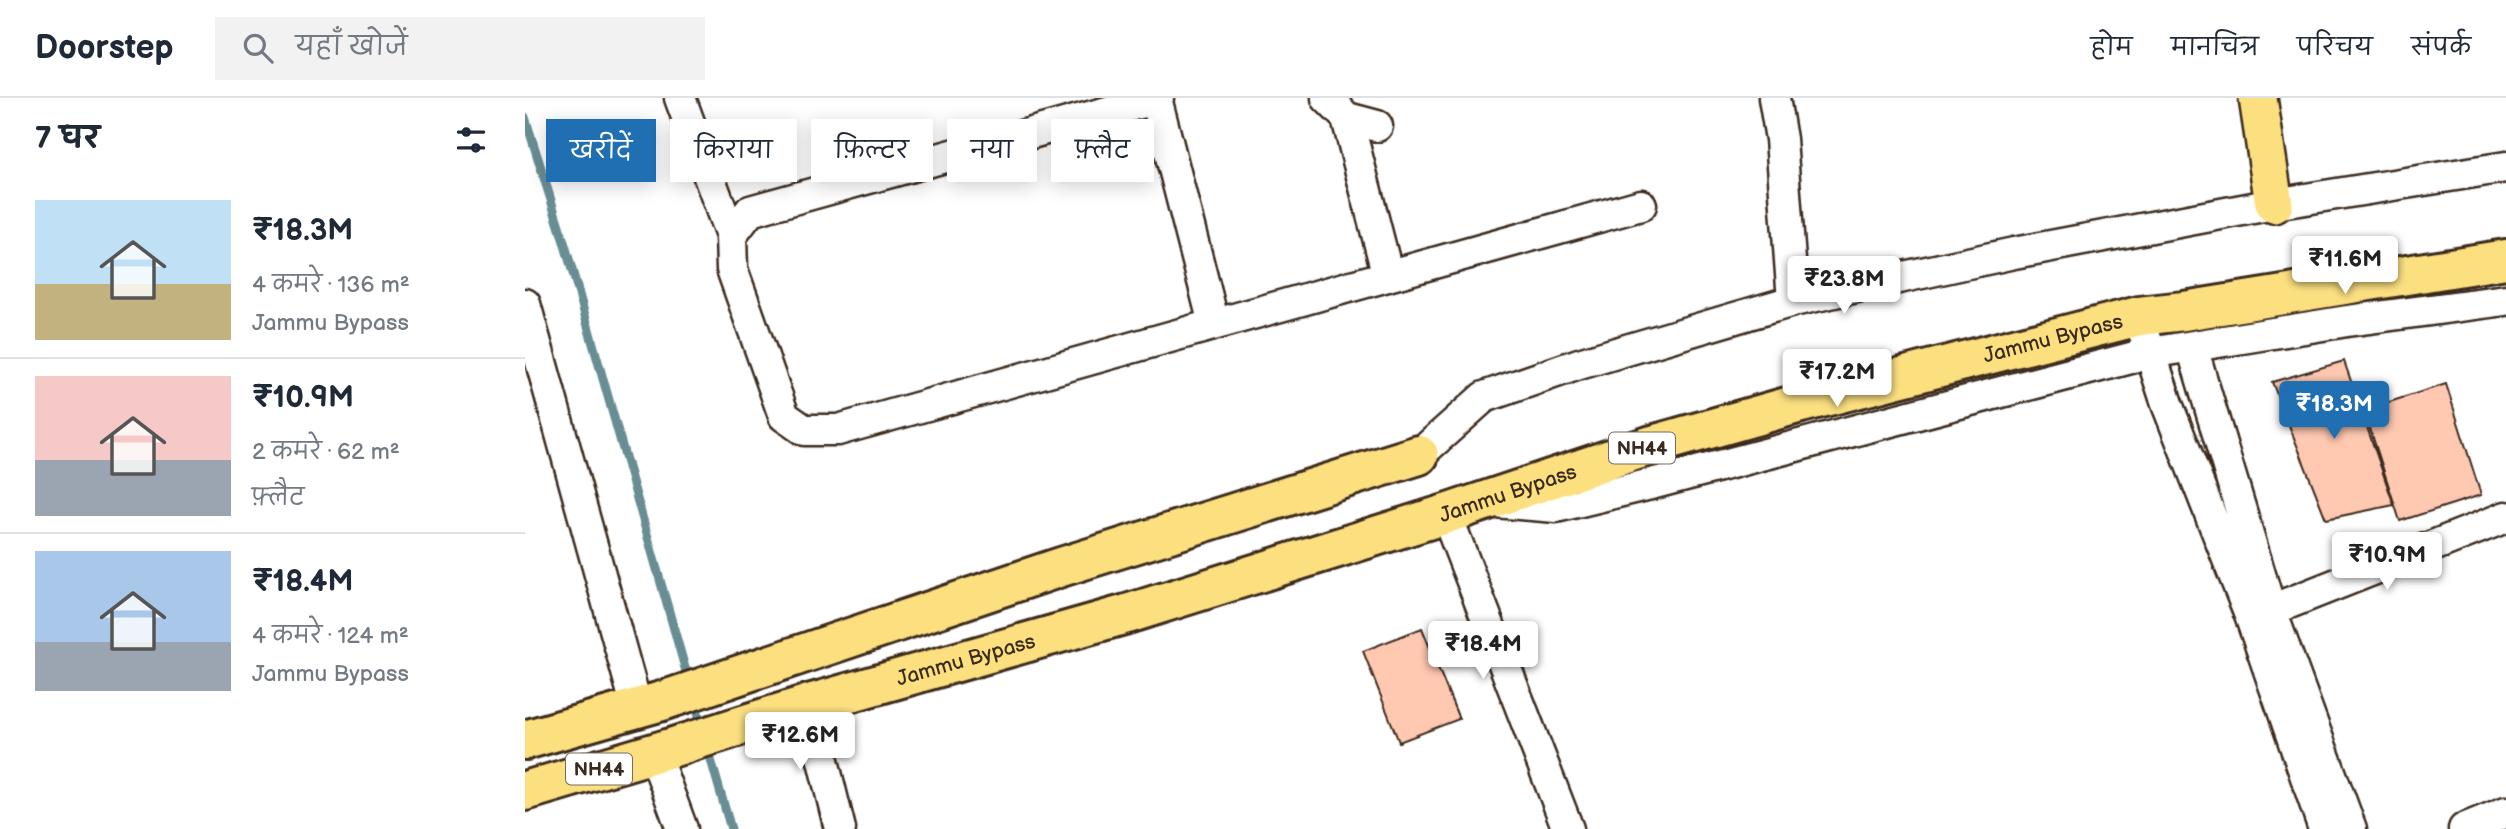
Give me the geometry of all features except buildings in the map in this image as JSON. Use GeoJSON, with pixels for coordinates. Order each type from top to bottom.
{"type":"FeatureCollection","features":[{"type":"Feature","properties":{"kind":"highway","name":"Jammu Bypass"},"geometry":{"type":"LineString","coordinates":[[525,791],[802,706],[1127,614],[1447,514],[1649,446],[1801,403],[2139,316],[2506,259]]}},
{"type":"Feature","properties":{"kind":"highway","name":"NH44"},"geometry":{"type":"LineString","coordinates":[[525,740],[650,704],[1061,567],[1419,455]]}},
{"type":"Feature","properties":{"kind":"main road"},"geometry":{"type":"LineString","coordinates":[[2257,98],[2274,204]]}},
{"type":"Feature","properties":{"kind":"street"},"geometry":{"type":"LineString","coordinates":[[680,98],[731,236],[732,269],[784,416],[804,430],[838,429],[1641,205]]}},
{"type":"Feature","properties":{"kind":"street"},"geometry":{"type":"LineString","coordinates":[[731,236],[750,211],[1156,98],[1214,324]]}},
{"type":"Feature","properties":{"kind":"street"},"geometry":{"type":"LineString","coordinates":[[1774,98],[1781,139],[1793,301]]}},
{"type":"Feature","properties":{"kind":"street"},"geometry":{"type":"LineString","coordinates":[[1337,108],[1388,276]]}},
{"type":"Feature","properties":{"kind":"street"},"geometry":{"type":"LineString","coordinates":[[1337,108],[1377,126]]}},
{"type":"Feature","properties":{"kind":"street"},"geometry":{"type":"LineString","coordinates":[[1419,455],[1485,397],[1579,364],[1793,301],[2014,253],[2274,204],[2506,167]]}},
{"type":"Feature","properties":{"kind":"street"},"geometry":{"type":"LineString","coordinates":[[1483,502],[1556,507],[1655,484],[2150,353],[2347,321],[2506,300]]}},
{"type":"Feature","properties":{"kind":"street"},"geometry":{"type":"LineString","coordinates":[[525,304],[650,704]]}},
{"type":"Feature","properties":{"kind":"street"},"geometry":{"type":"LineString","coordinates":[[2139,316],[2167,404],[2261,615],[2351,829]]}},
{"type":"Feature","properties":{"kind":"street"},"geometry":{"type":"LineString","coordinates":[[2192,347],[2261,615],[2324,829]]}},
{"type":"Feature","properties":{"kind":"street"},"geometry":{"type":"LineString","coordinates":[[1447,514],[1567,829]]}},
{"type":"Feature","properties":{"kind":"street"},"geometry":{"type":"LineString","coordinates":[[2261,615],[2506,517]]}},
{"type":"Feature","properties":{"kind":"street"},"geometry":{"type":"LineString","coordinates":[[802,706],[840,829]]}},
{"type":"Feature","properties":{"kind":"street"},"geometry":{"type":"LineString","coordinates":[[664,750],[682,829]]}},
{"type":"Feature","properties":{"kind":"street"},"geometry":{"type":"LineString","coordinates":[[2464,829],[2506,812]]}},
{"type":"Feature","properties":{"kind":"waterway"},"geometry":{"type":"LineString","coordinates":[[525,117],[565,245],[689,682]]}},
{"type":"Feature","properties":{"kind":"waterway"},"geometry":{"type":"LineString","coordinates":[[694,699],[703,730]]}},
{"type":"Feature","properties":{"kind":"waterway"},"geometry":{"type":"LineString","coordinates":[[707,746],[731,829]]}}]}
